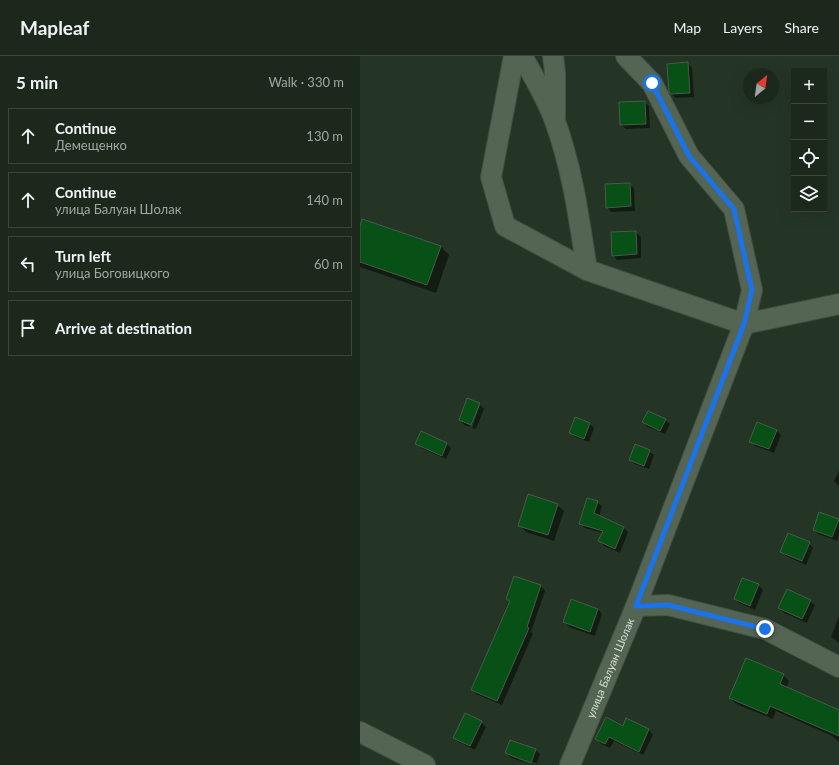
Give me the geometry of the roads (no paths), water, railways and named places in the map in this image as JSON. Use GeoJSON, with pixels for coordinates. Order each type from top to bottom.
{"type":"FeatureCollection","features":[{"type":"Feature","properties":{"kind":"street"},"geometry":{"type":"LineString","coordinates":[[514,56],[491,177],[505,226],[587,270],[744,324],[839,304]]}},
{"type":"Feature","properties":{"kind":"street"},"geometry":{"type":"LineString","coordinates":[[522,56],[554,120],[565,150],[577,198],[587,270]]}},
{"type":"Feature","properties":{"kind":"street"},"geometry":{"type":"LineString","coordinates":[[553,56],[556,72],[554,120]]}},
{"type":"Feature","properties":{"kind":"street","name":"улица Балуан Шолак"},"geometry":{"type":"LineString","coordinates":[[570,765],[636,606],[744,324],[752,290],[734,209],[689,156],[652,83],[626,56]]}},
{"type":"Feature","properties":{"kind":"street"},"geometry":{"type":"LineString","coordinates":[[636,606],[668,605],[765,629],[839,668]]}},
{"type":"Feature","properties":{"kind":"street"},"geometry":{"type":"LineString","coordinates":[[360,732],[424,765]]}}]}
